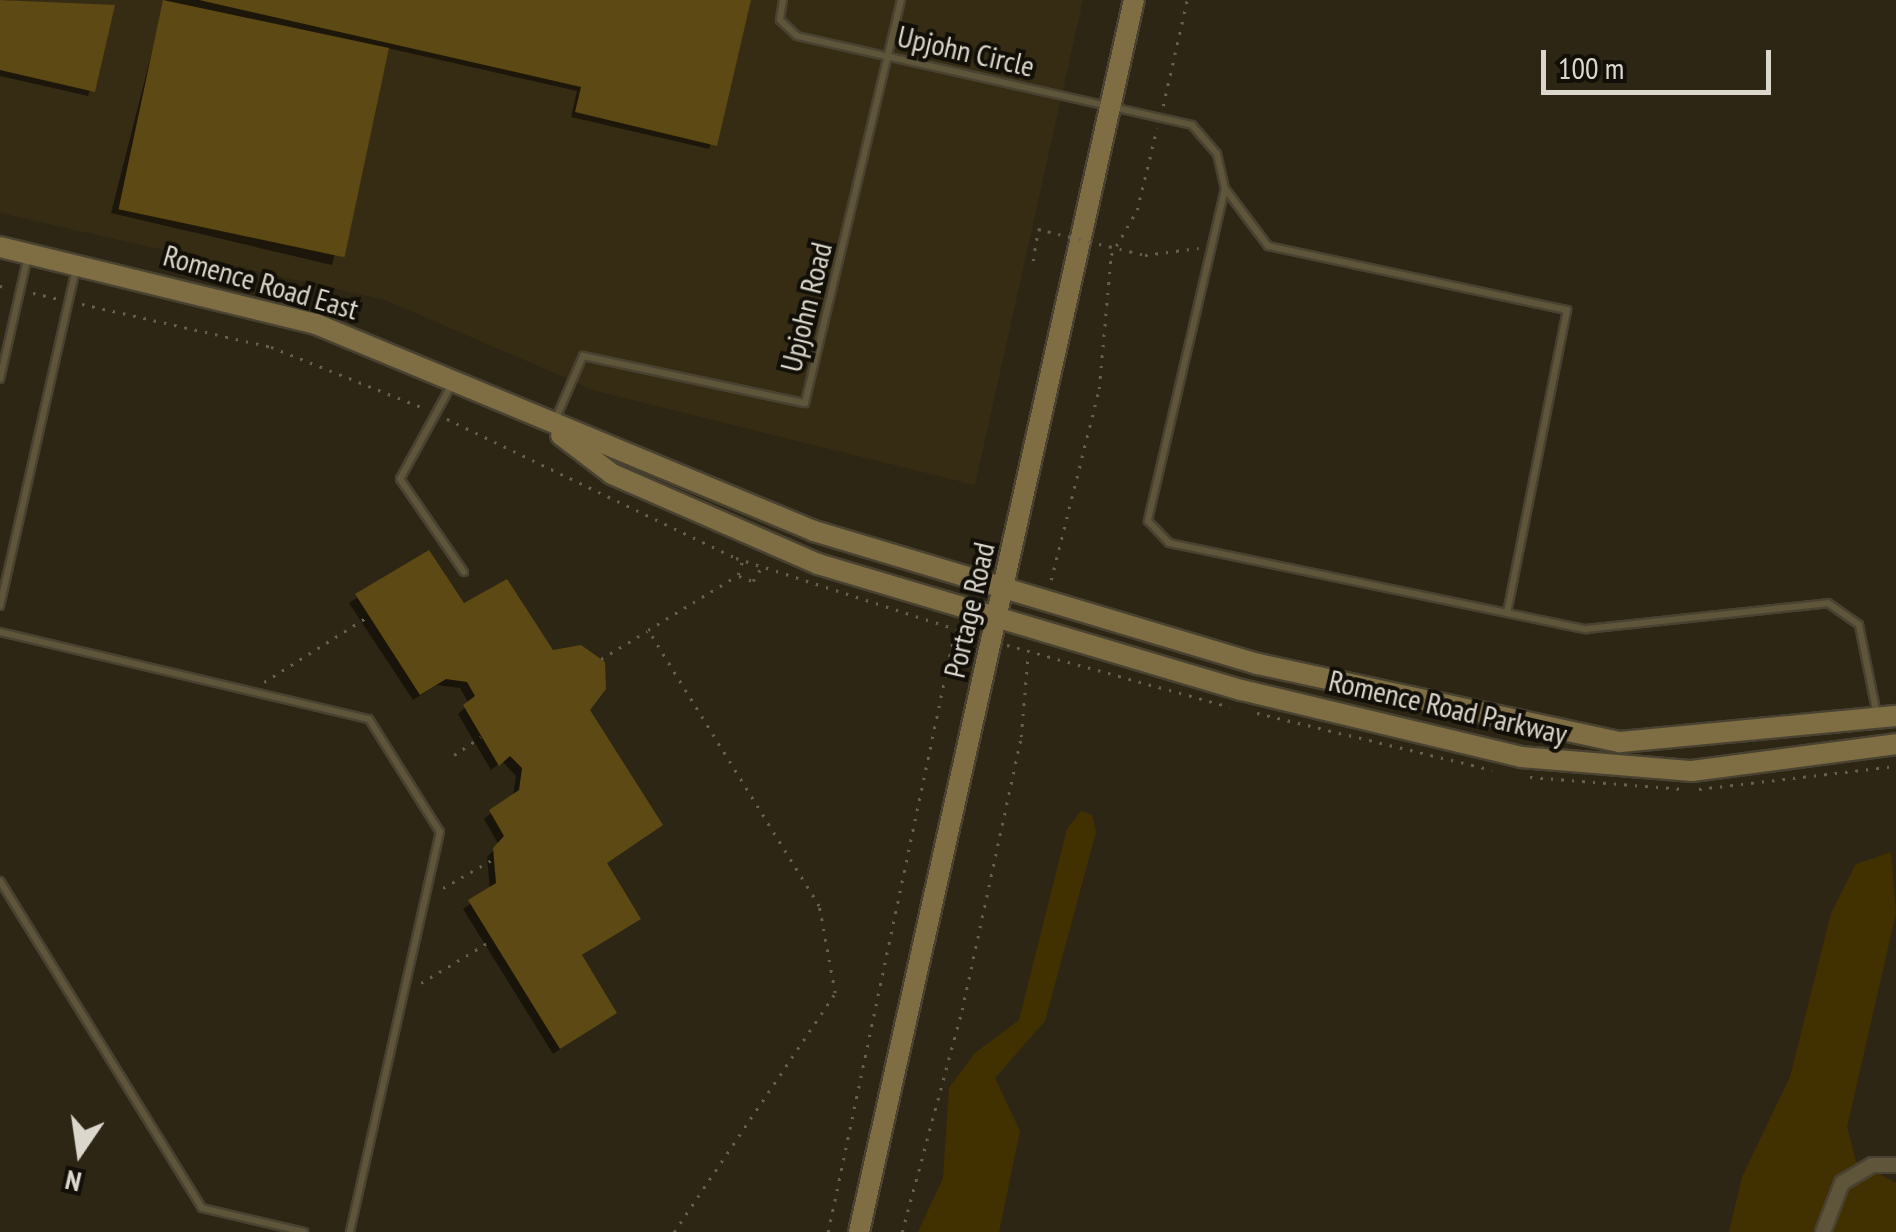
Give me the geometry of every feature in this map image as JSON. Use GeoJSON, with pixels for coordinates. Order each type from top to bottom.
{"type":"FeatureCollection","features":[{"type":"Feature","properties":{"kind":"street","name":"Portage Road"},"geometry":{"type":"LineString","coordinates":[[859,1232],[1134,0]]}},
{"type":"Feature","properties":{"kind":"street","name":"Romence Road East"},"geometry":{"type":"LineString","coordinates":[[0,248],[316,324],[551,428],[814,531],[1004,590]]}},
{"type":"Feature","properties":{"kind":"street","name":"Romence Road East"},"geometry":{"type":"LineString","coordinates":[[551,428],[612,474],[737,534],[998,618]]}},
{"type":"Feature","properties":{"kind":"street","name":"Romence Road Parkway"},"geometry":{"type":"LineString","coordinates":[[1004,590],[1258,664],[1580,736],[1658,742],[1887,717]]}},
{"type":"Feature","properties":{"kind":"street","name":"Romence Road Parkway"},"geometry":{"type":"LineString","coordinates":[[998,618],[1242,690],[1571,766],[1692,771],[1889,745]]}},
{"type":"Feature","properties":{"kind":"street"},"geometry":{"type":"LineString","coordinates":[[1887,717],[1889,745]]}},
{"type":"Feature","properties":{"kind":"street"},"geometry":{"type":"LineString","coordinates":[[1824,1232],[1852,1174],[1896,1166]]}},
{"type":"Feature","properties":{"kind":"lane","name":"Upjohn Circle"},"geometry":{"type":"LineString","coordinates":[[782,0],[780,20],[791,33],[1192,125],[1217,154],[1225,189],[1268,246],[1566,310],[1507,612]]}},
{"type":"Feature","properties":{"kind":"lane","name":"Upjohn Road"},"geometry":{"type":"LineString","coordinates":[[551,428],[583,356],[805,404],[901,0]]}},
{"type":"Feature","properties":{"kind":"lane"},"geometry":{"type":"LineString","coordinates":[[1225,189],[1148,521],[1169,543],[1586,629],[1828,603],[1858,624],[1887,717]]}},
{"type":"Feature","properties":{"kind":"lane"},"geometry":{"type":"LineString","coordinates":[[0,379],[28,254]]}},
{"type":"Feature","properties":{"kind":"lane"},"geometry":{"type":"LineString","coordinates":[[0,606],[77,265]]}},
{"type":"Feature","properties":{"kind":"lane"},"geometry":{"type":"LineString","coordinates":[[452,383],[400,479],[464,572]]}},
{"type":"Feature","properties":{"kind":"lane"},"geometry":{"type":"LineString","coordinates":[[0,632],[368,719],[440,832],[350,1232]]}},
{"type":"Feature","properties":{"kind":"lane"},"geometry":{"type":"LineString","coordinates":[[0,881],[202,1208],[304,1232]]}},
{"type":"Feature","properties":{"kind":"path"},"geometry":{"type":"LineString","coordinates":[[1051,580],[1099,388],[1111,255],[1137,210],[1187,0]]}},
{"type":"Feature","properties":{"kind":"path"},"geometry":{"type":"LineString","coordinates":[[1032,261],[1038,229],[1145,255],[1210,246]]}},
{"type":"Feature","properties":{"kind":"path"},"geometry":{"type":"LineString","coordinates":[[601,659],[738,575],[742,560]]}},
{"type":"Feature","properties":{"kind":"path"},"geometry":{"type":"LineString","coordinates":[[738,575],[753,581],[762,567]]}},
{"type":"Feature","properties":{"kind":"path"},"geometry":{"type":"LineString","coordinates":[[262,683],[369,616]]}},
{"type":"Feature","properties":{"kind":"path"},"geometry":{"type":"LineString","coordinates":[[828,1232],[955,628]]}},
{"type":"Feature","properties":{"kind":"path"},"geometry":{"type":"LineString","coordinates":[[648,630],[820,906],[837,970],[835,993],[674,1232]]}},
{"type":"Feature","properties":{"kind":"path"},"geometry":{"type":"LineString","coordinates":[[902,1232],[962,1010],[1021,737],[1028,652]]}},
{"type":"Feature","properties":{"kind":"path"},"geometry":{"type":"LineString","coordinates":[[454,755],[482,737]]}},
{"type":"Feature","properties":{"kind":"path"},"geometry":{"type":"LineString","coordinates":[[443,888],[497,856]]}},
{"type":"Feature","properties":{"kind":"path"},"geometry":{"type":"LineString","coordinates":[[420,983],[492,940]]}},
{"type":"Feature","properties":{"kind":"shaded area"},"geometry":{"type":"Polygon","coordinates":[[[0,0],[1083,0],[975,485],[596,391],[385,300],[0,213],[0,0]]]}},
{"type":"Feature","properties":{"kind":"shaded area"},"geometry":{"type":"Polygon","coordinates":[[[1081,811],[1092,815],[1096,832],[1045,1021],[995,1078],[1020,1131],[999,1232],[918,1232],[943,1178],[949,1088],[975,1053],[1019,1020],[1067,829],[1081,811]]]}},
{"type":"Feature","properties":{"kind":"shaded area"},"geometry":{"type":"Polygon","coordinates":[[[1891,852],[1896,913],[1847,1127],[1856,1161],[1896,1183],[1896,1232],[1729,1232],[1742,1177],[1790,1077],[1831,913],[1856,864],[1891,852]]]}},
{"type":"Feature","properties":{"kind":"building"},"geometry":{"type":"Polygon","coordinates":[[[0,0],[115,5],[95,92],[0,70],[0,0]]]}},
{"type":"Feature","properties":{"kind":"building"},"geometry":{"type":"Polygon","coordinates":[[[163,0],[389,48],[344,257],[119,209],[163,0]]]}},
{"type":"Feature","properties":{"kind":"building"},"geometry":{"type":"Polygon","coordinates":[[[199,0],[751,0],[717,146],[575,112],[581,87],[199,0]]]}},
{"type":"Feature","properties":{"kind":"building"},"geometry":{"type":"Polygon","coordinates":[[[429,550],[464,603],[507,579],[553,650],[581,645],[605,662],[606,689],[590,710],[663,825],[607,863],[641,919],[582,955],[617,1013],[560,1049],[468,900],[496,883],[493,848],[504,836],[489,810],[519,790],[522,768],[510,756],[499,766],[463,705],[475,696],[467,682],[446,679],[420,695],[355,594],[429,550]]]}}]}
